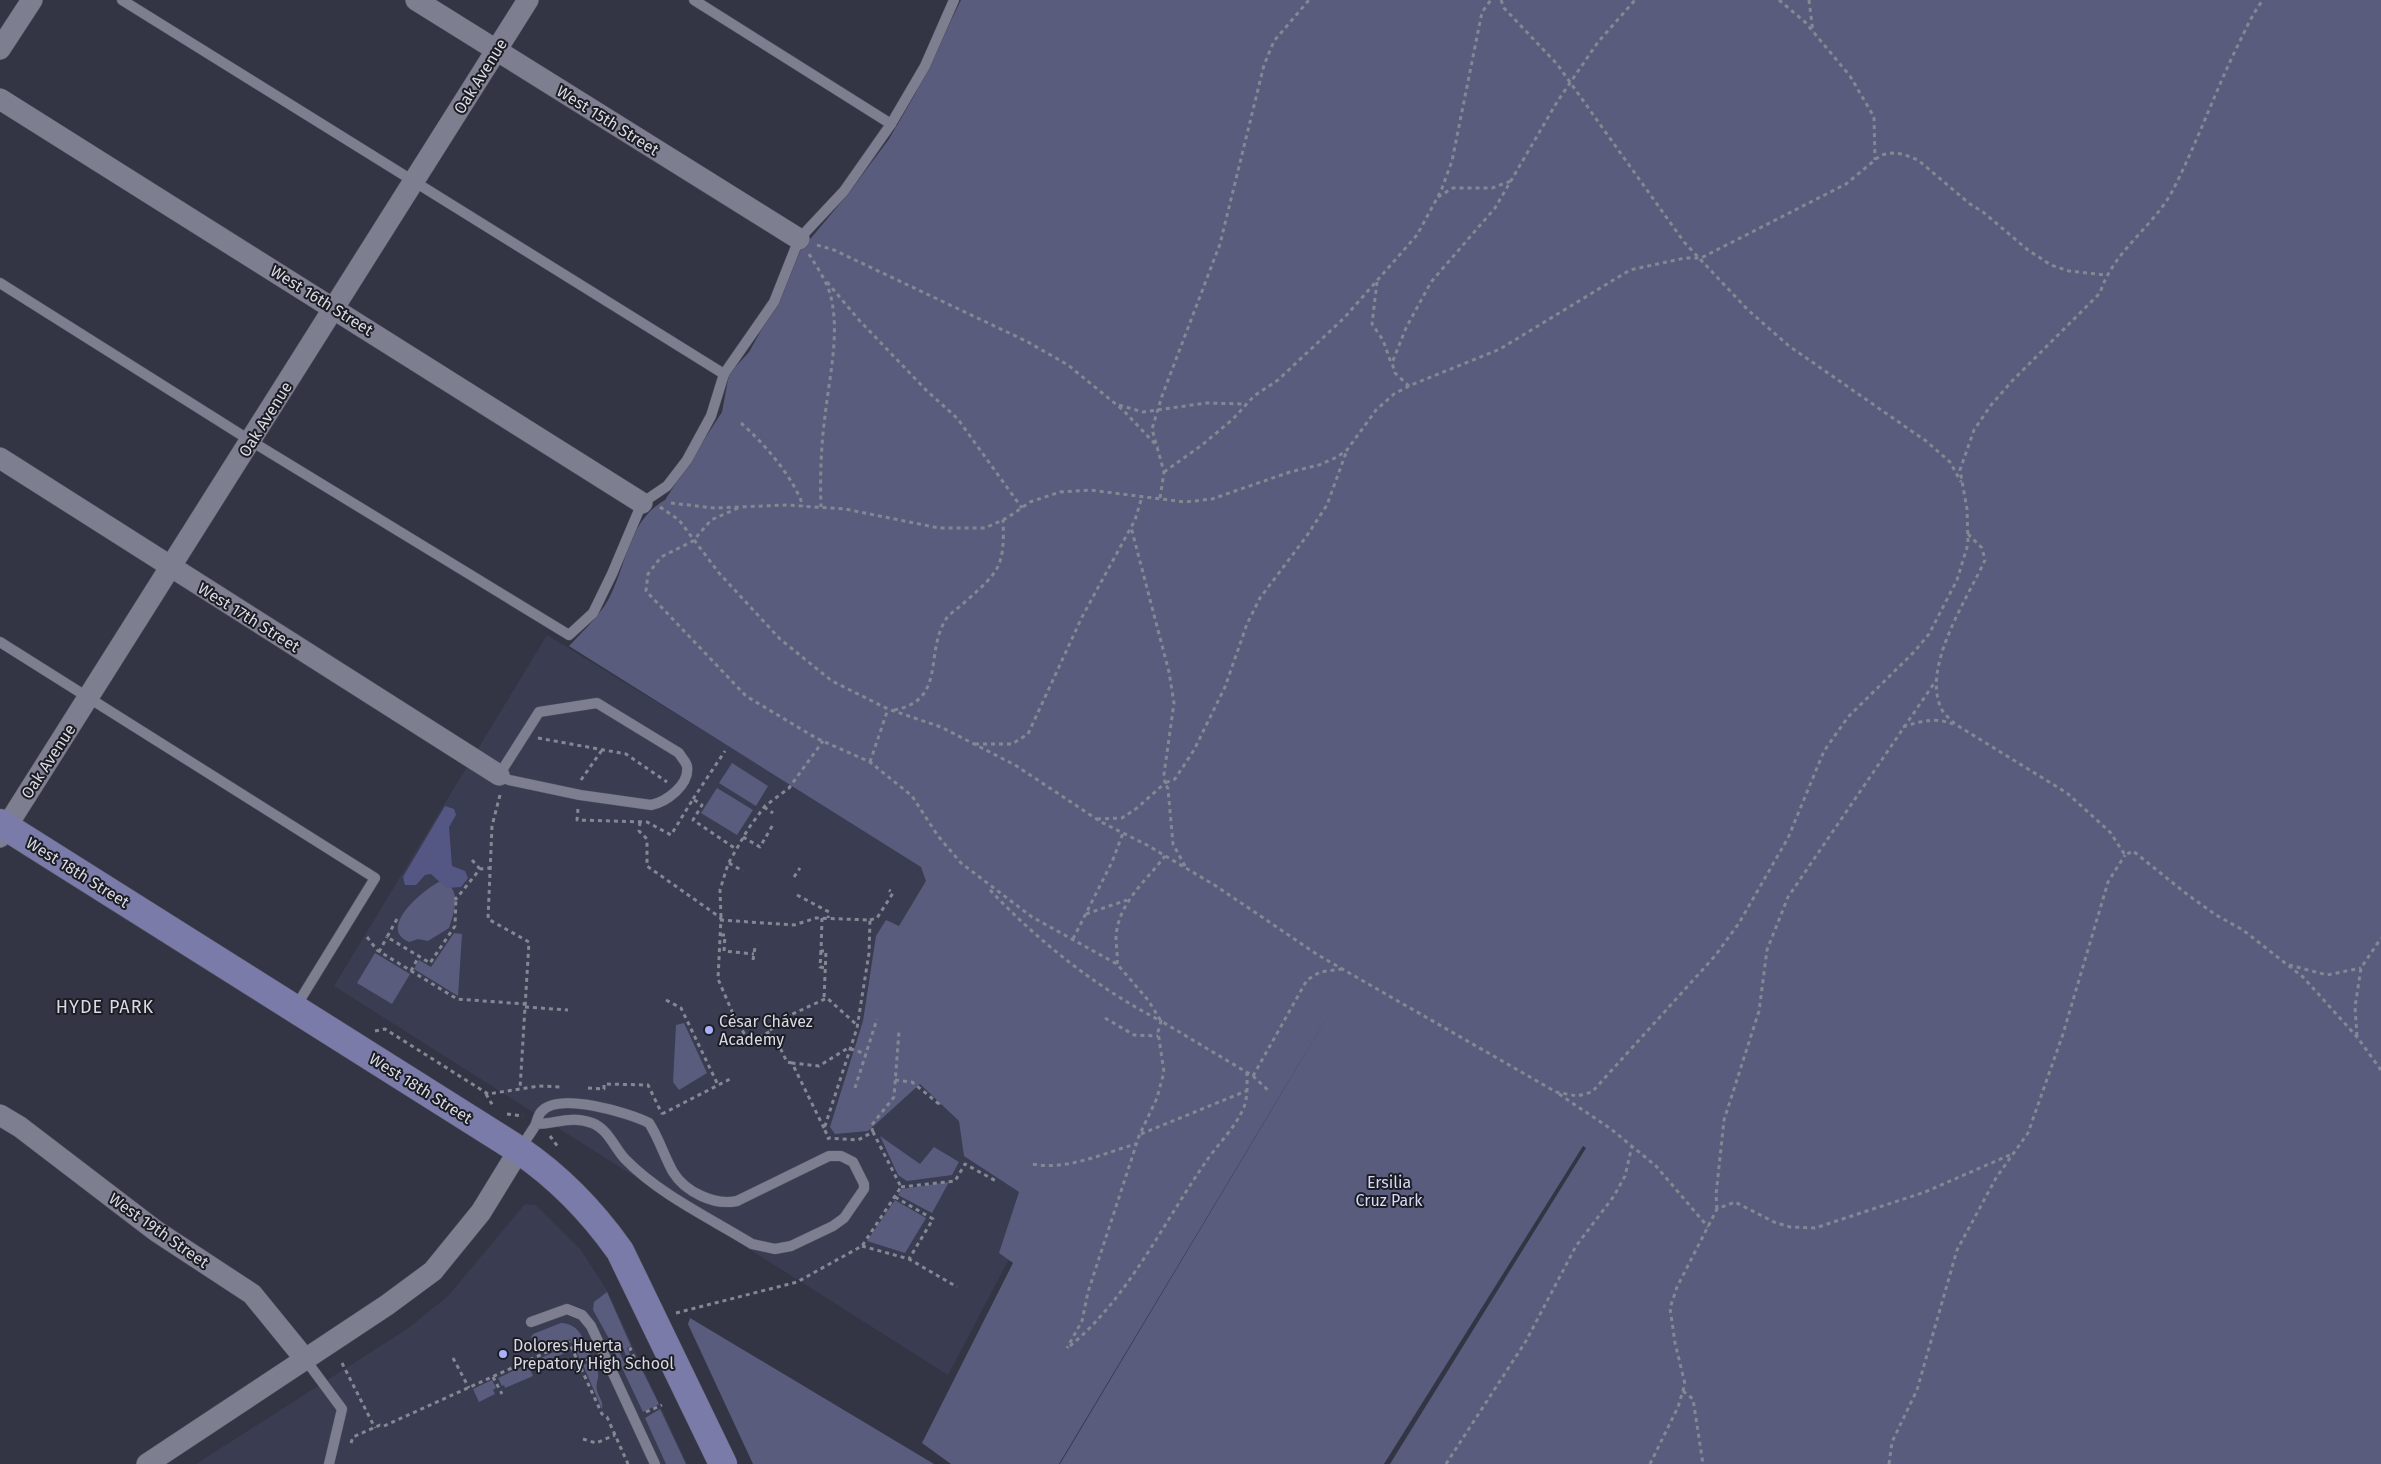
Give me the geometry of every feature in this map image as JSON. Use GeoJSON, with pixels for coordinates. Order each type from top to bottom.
{"type":"FeatureCollection","features":[{"type":"Feature","properties":{"kind":"street"},"geometry":{"type":"LineString","coordinates":[[0,49],[32,0]]}},
{"type":"Feature","properties":{"kind":"street","name":"West 15th Street"},"geometry":{"type":"LineString","coordinates":[[416,0],[800,239]]}},
{"type":"Feature","properties":{"kind":"street","name":"Oak Avenue"},"geometry":{"type":"LineString","coordinates":[[2,829],[172,568],[528,0]]}},
{"type":"Feature","properties":{"kind":"street","name":"West 16th Street"},"geometry":{"type":"LineString","coordinates":[[0,99],[652,505]]}},
{"type":"Feature","properties":{"kind":"street","name":"West 17th Street"},"geometry":{"type":"LineString","coordinates":[[0,458],[504,777]]}},
{"type":"Feature","properties":{"kind":"street","name":"West 18th Street"},"geometry":{"type":"LineString","coordinates":[[2,829],[294,1009],[519,1150],[549,1171],[577,1196],[620,1251],[723,1464]]}},
{"type":"Feature","properties":{"kind":"street","name":"West 19th Street"},"geometry":{"type":"LineString","coordinates":[[0,1115],[20,1127],[156,1230],[252,1294],[305,1359]]}},
{"type":"Feature","properties":{"kind":"street"},"geometry":{"type":"LineString","coordinates":[[147,1464],[387,1305],[433,1271],[481,1212],[519,1150]]}},
{"type":"Feature","properties":{"kind":"lane"},"geometry":{"type":"LineString","coordinates":[[122,0],[724,374]]}},
{"type":"Feature","properties":{"kind":"lane"},"geometry":{"type":"LineString","coordinates":[[694,0],[891,124]]}},
{"type":"Feature","properties":{"kind":"lane"},"geometry":{"type":"LineString","coordinates":[[0,283],[251,441],[569,635],[593,614],[612,574],[652,505],[687,460],[711,416],[724,374],[774,302],[800,239],[844,191],[891,124],[925,66],[954,0]]}},
{"type":"Feature","properties":{"kind":"lane"},"geometry":{"type":"LineString","coordinates":[[0,642],[375,878],[294,1009]]}},
{"type":"Feature","properties":{"kind":"lane"},"geometry":{"type":"LineString","coordinates":[[597,703],[679,753],[687,765],[686,775],[677,789],[661,803],[651,805],[580,795],[504,777],[539,712],[562,708],[597,703]]}},
{"type":"Feature","properties":{"kind":"lane"},"geometry":{"type":"LineString","coordinates":[[519,1150],[536,1124],[540,1112],[547,1107],[558,1104],[602,1107],[644,1121],[651,1127],[674,1174],[704,1197],[715,1201],[727,1203],[737,1201],[829,1156],[854,1162],[864,1184],[864,1189],[844,1218],[834,1226],[791,1246],[764,1248],[752,1244],[679,1200],[637,1170],[599,1126],[584,1121],[560,1119],[546,1124],[536,1124]]}},
{"type":"Feature","properties":{"kind":"lane"},"geometry":{"type":"LineString","coordinates":[[531,1322],[567,1309],[582,1315],[591,1326],[655,1464]]}},
{"type":"Feature","properties":{"kind":"lane"},"geometry":{"type":"LineString","coordinates":[[305,1359],[342,1409],[329,1464]]}},
{"type":"Feature","properties":{"kind":"path"},"geometry":{"type":"LineString","coordinates":[[1160,498],[1164,472],[1152,429],[1220,244],[1233,198],[1264,65],[1274,42],[1309,0]]}},
{"type":"Feature","properties":{"kind":"path"},"geometry":{"type":"LineString","coordinates":[[1164,472],[1202,445],[1247,404],[1278,380],[1344,318],[1417,235],[1437,197],[1452,161],[1482,12],[1491,0]]}},
{"type":"Feature","properties":{"kind":"path"},"geometry":{"type":"LineString","coordinates":[[1501,0],[1504,8],[1557,64],[1634,170],[1670,224],[1748,310],[1789,346],[1926,441],[1950,462],[1963,485]]}},
{"type":"Feature","properties":{"kind":"path"},"geometry":{"type":"LineString","coordinates":[[1392,363],[1406,328],[1431,282],[1495,208],[1598,42],[1635,0]]}},
{"type":"Feature","properties":{"kind":"path"},"geometry":{"type":"LineString","coordinates":[[1779,0],[1814,32],[1850,76],[1874,117],[1875,160]]}},
{"type":"Feature","properties":{"kind":"path"},"geometry":{"type":"LineString","coordinates":[[1809,0],[1814,32]]}},
{"type":"Feature","properties":{"kind":"path"},"geometry":{"type":"LineString","coordinates":[[1556,1092],[1577,1096],[1592,1092],[1715,956],[1739,923],[1788,838],[1824,751],[1848,716],[1914,652],[1929,634],[1957,580],[1968,544],[1960,470],[1964,454],[1974,430],[1991,405],[2012,381],[2100,294],[2106,275],[2118,257],[2151,223],[2175,187],[2216,90],[2256,10],[2263,0]]}},
{"type":"Feature","properties":{"kind":"path"},"geometry":{"type":"LineString","coordinates":[[1097,819],[1122,818],[1137,808],[1165,782],[1175,778],[1198,742],[1225,687],[1247,624],[1260,598],[1306,537],[1327,505],[1347,450],[1376,410],[1394,394],[1409,386],[1500,349],[1630,270],[1685,258],[1700,258],[1846,184],[1881,155],[1892,153],[1903,154],[1918,160],[2028,250],[2051,265],[2070,271],[2106,275]]}},
{"type":"Feature","properties":{"kind":"path"},"geometry":{"type":"LineString","coordinates":[[1437,197],[1453,188],[1492,188],[1511,181]]}},
{"type":"Feature","properties":{"kind":"path"},"geometry":{"type":"LineString","coordinates":[[800,239],[834,250],[1026,341],[1068,365],[1116,404],[1158,447]]}},
{"type":"Feature","properties":{"kind":"path"},"geometry":{"type":"LineString","coordinates":[[800,239],[824,279],[927,392],[957,418],[1022,508]]}},
{"type":"Feature","properties":{"kind":"path"},"geometry":{"type":"LineString","coordinates":[[820,507],[822,442],[834,326],[832,301],[824,279]]}},
{"type":"Feature","properties":{"kind":"path"},"geometry":{"type":"LineString","coordinates":[[1377,281],[1372,324],[1384,340],[1395,374],[1409,386]]}},
{"type":"Feature","properties":{"kind":"path"},"geometry":{"type":"LineString","coordinates":[[1116,404],[1143,412],[1206,403],[1247,404]]}},
{"type":"Feature","properties":{"kind":"path"},"geometry":{"type":"LineString","coordinates":[[741,423],[755,435],[799,492],[803,506]]}},
{"type":"Feature","properties":{"kind":"path"},"geometry":{"type":"LineString","coordinates":[[652,505],[673,502],[714,508],[820,507],[845,509],[939,528],[985,528],[1003,520],[1030,502],[1060,492],[1090,490],[1185,502],[1212,499],[1290,472],[1319,465],[1347,450]]}},
{"type":"Feature","properties":{"kind":"path"},"geometry":{"type":"LineString","coordinates":[[974,744],[1012,744],[1028,734],[1082,617],[1131,527],[1142,496]]}},
{"type":"Feature","properties":{"kind":"path"},"geometry":{"type":"LineString","coordinates":[[652,505],[679,520],[719,573],[780,640],[832,681],[888,709],[941,727],[1015,765],[1097,819],[1187,869],[1343,969],[1556,1092],[1632,1146],[1662,1172],[1708,1227]]}},
{"type":"Feature","properties":{"kind":"path"},"geometry":{"type":"LineString","coordinates":[[741,507],[711,520],[693,541],[661,557],[648,574],[646,592],[746,696],[824,741],[870,762],[912,796],[944,843],[961,864],[1032,917],[1116,964],[1148,1000],[1161,1021],[1158,1036],[1164,1072],[1157,1098],[1140,1134],[1088,1292],[1082,1321],[1067,1348],[1095,1326],[1153,1245],[1205,1163],[1232,1126],[1244,1107],[1247,1091],[1247,1072]]}},
{"type":"Feature","properties":{"kind":"path"},"geometry":{"type":"LineString","coordinates":[[893,710],[910,707],[924,695],[932,676],[939,636],[946,618],[991,580],[1004,548],[1003,520]]}},
{"type":"Feature","properties":{"kind":"path"},"geometry":{"type":"LineString","coordinates":[[1131,527],[1169,672],[1174,703],[1164,774],[1168,789],[1173,844],[1187,869]]}},
{"type":"Feature","properties":{"kind":"path"},"geometry":{"type":"LineString","coordinates":[[1955,724],[1942,710],[1937,690],[1937,668],[1945,645],[1986,560],[1982,548],[1968,534]]}},
{"type":"Feature","properties":{"kind":"path"},"geometry":{"type":"LineString","coordinates":[[1650,1464],[1678,1407],[1685,1384],[1675,1343],[1670,1308],[1677,1287],[1717,1209],[1716,1195],[1724,1120],[1759,1011],[1767,950],[1788,897],[1937,680]]}},
{"type":"Feature","properties":{"kind":"path"},"geometry":{"type":"LineString","coordinates":[[533,744],[562,708]]}},
{"type":"Feature","properties":{"kind":"path"},"geometry":{"type":"LineString","coordinates":[[870,762],[888,709]]}},
{"type":"Feature","properties":{"kind":"path"},"geometry":{"type":"LineString","coordinates":[[1903,728],[1924,720],[1939,719],[1955,724],[2067,793],[2110,832],[2125,855]]}},
{"type":"Feature","properties":{"kind":"path"},"geometry":{"type":"LineString","coordinates":[[537,738],[626,754],[702,805],[692,820],[736,850]]}},
{"type":"Feature","properties":{"kind":"path"},"geometry":{"type":"LineString","coordinates":[[771,1030],[749,1042],[734,1016],[718,980],[720,890],[729,862],[743,837],[764,808],[789,788],[824,741]]}},
{"type":"Feature","properties":{"kind":"path"},"geometry":{"type":"LineString","coordinates":[[693,799],[725,751]]}},
{"type":"Feature","properties":{"kind":"path"},"geometry":{"type":"LineString","coordinates":[[504,777],[492,826],[488,918],[529,942],[520,1089]]}},
{"type":"Feature","properties":{"kind":"path"},"geometry":{"type":"LineString","coordinates":[[764,808],[773,813]]}},
{"type":"Feature","properties":{"kind":"path"},"geometry":{"type":"LineString","coordinates":[[640,822],[639,831],[647,839],[647,866],[720,919],[794,925],[816,918],[870,920],[877,918],[881,912],[893,893],[889,890]]}},
{"type":"Feature","properties":{"kind":"path"},"geometry":{"type":"LineString","coordinates":[[743,837],[760,847],[774,823]]}},
{"type":"Feature","properties":{"kind":"path"},"geometry":{"type":"LineString","coordinates":[[1073,939],[1112,862],[1123,833]]}},
{"type":"Feature","properties":{"kind":"path"},"geometry":{"type":"LineString","coordinates":[[1889,1464],[1892,1442],[1917,1390],[1958,1250],[1996,1178],[2028,1133],[2044,1092],[2080,981],[2108,882],[2125,855],[2133,851],[2188,895],[2243,930],[2288,965],[2327,1002],[2357,1037],[2381,1070]]}},
{"type":"Feature","properties":{"kind":"path"},"geometry":{"type":"LineString","coordinates":[[1116,964],[1116,937],[1128,900],[1165,856]]}},
{"type":"Feature","properties":{"kind":"path"},"geometry":{"type":"LineString","coordinates":[[472,860],[480,869]]}},
{"type":"Feature","properties":{"kind":"path"},"geometry":{"type":"LineString","coordinates":[[729,862],[743,870]]}},
{"type":"Feature","properties":{"kind":"path"},"geometry":{"type":"LineString","coordinates":[[387,937],[430,963],[455,926],[455,898],[480,869],[490,868]]}},
{"type":"Feature","properties":{"kind":"path"},"geometry":{"type":"LineString","coordinates":[[794,877],[800,868]]}},
{"type":"Feature","properties":{"kind":"path"},"geometry":{"type":"LineString","coordinates":[[981,880],[1018,919],[1056,952],[1106,988],[1247,1072],[1270,1092]]}},
{"type":"Feature","properties":{"kind":"path"},"geometry":{"type":"LineString","coordinates":[[798,896],[828,912],[828,918]]}},
{"type":"Feature","properties":{"kind":"path"},"geometry":{"type":"LineString","coordinates":[[1086,914],[1128,900]]}},
{"type":"Feature","properties":{"kind":"path"},"geometry":{"type":"LineString","coordinates":[[822,918],[821,951],[826,952],[824,999]]}},
{"type":"Feature","properties":{"kind":"path"},"geometry":{"type":"LineString","coordinates":[[379,952],[397,919]]}},
{"type":"Feature","properties":{"kind":"path"},"geometry":{"type":"LineString","coordinates":[[824,1129],[858,1026],[869,953],[870,920]]}},
{"type":"Feature","properties":{"kind":"path"},"geometry":{"type":"LineString","coordinates":[[721,935],[725,935],[724,951],[754,954]]}},
{"type":"Feature","properties":{"kind":"path"},"geometry":{"type":"LineString","coordinates":[[367,937],[379,952],[457,999],[568,1010]]}},
{"type":"Feature","properties":{"kind":"path"},"geometry":{"type":"LineString","coordinates":[[2357,1037],[2355,1007],[2362,968],[2381,938]]}},
{"type":"Feature","properties":{"kind":"path"},"geometry":{"type":"LineString","coordinates":[[753,960],[754,948]]}},
{"type":"Feature","properties":{"kind":"path"},"geometry":{"type":"LineString","coordinates":[[411,971],[419,956]]}},
{"type":"Feature","properties":{"kind":"path"},"geometry":{"type":"LineString","coordinates":[[2288,965],[2326,975],[2362,968]]}},
{"type":"Feature","properties":{"kind":"path"},"geometry":{"type":"LineString","coordinates":[[1253,1076],[1307,980],[1320,972],[1343,969]]}},
{"type":"Feature","properties":{"kind":"path"},"geometry":{"type":"LineString","coordinates":[[858,1026],[827,998],[768,1025],[787,1062],[819,1066],[848,1048],[866,1054]]}},
{"type":"Feature","properties":{"kind":"path"},"geometry":{"type":"LineString","coordinates":[[666,1000],[681,1008],[718,1085]]}},
{"type":"Feature","properties":{"kind":"path"},"geometry":{"type":"LineString","coordinates":[[1105,1018],[1134,1035],[1158,1036]]}},
{"type":"Feature","properties":{"kind":"path"},"geometry":{"type":"LineString","coordinates":[[855,1088],[877,1019]]}},
{"type":"Feature","properties":{"kind":"path"},"geometry":{"type":"LineString","coordinates":[[873,1132],[871,1126],[894,1096],[899,1031]]}},
{"type":"Feature","properties":{"kind":"path"},"geometry":{"type":"LineString","coordinates":[[792,1063],[829,1138]]}},
{"type":"Feature","properties":{"kind":"path"},"geometry":{"type":"LineString","coordinates":[[662,1114],[732,1078]]}},
{"type":"Feature","properties":{"kind":"path"},"geometry":{"type":"LineString","coordinates":[[895,1080],[912,1082],[939,1104],[936,1107]]}},
{"type":"Feature","properties":{"kind":"path"},"geometry":{"type":"LineString","coordinates":[[1140,1134],[1247,1091]]}},
{"type":"Feature","properties":{"kind":"path"},"geometry":{"type":"LineString","coordinates":[[486,1093],[494,1106],[505,1114],[522,1114]]}},
{"type":"Feature","properties":{"kind":"path"},"geometry":{"type":"LineString","coordinates":[[549,1134],[555,1145],[564,1152]]}},
{"type":"Feature","properties":{"kind":"path"},"geometry":{"type":"LineString","coordinates":[[1033,1164],[1044,1166],[1070,1163],[1137,1144]]}},
{"type":"Feature","properties":{"kind":"path"},"geometry":{"type":"LineString","coordinates":[[1446,1464],[1530,1334],[1576,1246],[1614,1196],[1625,1176],[1632,1146]]}},
{"type":"Feature","properties":{"kind":"path"},"geometry":{"type":"LineString","coordinates":[[1717,1209],[1734,1202],[1774,1222],[1790,1227],[1815,1228],[1925,1192],[2013,1154]]}},
{"type":"Feature","properties":{"kind":"path"},"geometry":{"type":"LineString","coordinates":[[901,1188],[955,1181],[965,1164],[996,1181]]}},
{"type":"Feature","properties":{"kind":"path"},"geometry":{"type":"LineString","coordinates":[[895,1197],[933,1219],[909,1259]]}},
{"type":"Feature","properties":{"kind":"path"},"geometry":{"type":"LineString","coordinates":[[862,1246],[909,1259],[958,1287]]}},
{"type":"Feature","properties":{"kind":"path"},"geometry":{"type":"LineString","coordinates":[[350,1446],[353,1437],[384,1426],[569,1342],[602,1414],[607,1417],[628,1464]]}},
{"type":"Feature","properties":{"kind":"path"},"geometry":{"type":"LineString","coordinates":[[453,1358],[468,1388]]}},
{"type":"Feature","properties":{"kind":"path"},"geometry":{"type":"LineString","coordinates":[[342,1363],[375,1428]]}},
{"type":"Feature","properties":{"kind":"path"},"geometry":{"type":"LineString","coordinates":[[494,1377],[502,1394]]}},
{"type":"Feature","properties":{"kind":"path"},"geometry":{"type":"LineString","coordinates":[[1683,1391],[1693,1399],[1703,1464]]}},
{"type":"Feature","properties":{"kind":"path"},"geometry":{"type":"LineString","coordinates":[[583,1439],[596,1443],[615,1435]]}},
{"type":"Feature","properties":{"kind":"shaded area","name":"César Chávez Academy"},"geometry":{"type":"Polygon","coordinates":[[[547,635],[943,877],[1051,1179],[948,1375],[334,986],[547,635]]]}},
{"type":"Feature","properties":{"kind":"shaded area"},"geometry":{"type":"Polygon","coordinates":[[[445,806],[454,809],[456,815],[449,827],[452,866],[465,871],[468,878],[461,887],[446,888],[431,874],[425,875],[416,885],[405,885],[403,877],[445,806]]]}},
{"type":"Feature","properties":{"kind":"shaded area","name":"Dolores Huerta Prepatory High School"},"geometry":{"type":"Polygon","coordinates":[[[525,1204],[536,1205],[581,1250],[608,1292],[687,1464],[196,1464],[407,1329],[448,1296],[525,1204]]]}},
{"type":"Feature","properties":{"kind":"green space","name":"Ersilia Cruz Park"},"geometry":{"type":"Polygon","coordinates":[[[961,0],[2381,0],[2381,1464],[1390,1464],[1586,1148],[1583,1146],[1384,1464],[1060,1464],[1339,997],[1059,1464],[951,1464],[922,1443],[1013,1263],[999,1253],[1019,1192],[964,1156],[959,1121],[920,1084],[868,1131],[835,1134],[830,1127],[863,1021],[876,936],[886,920],[899,926],[926,881],[921,867],[569,646],[604,607],[612,592],[637,529],[653,508],[665,500],[722,412],[729,374],[749,352],[784,289],[800,251],[848,194],[889,139],[914,96],[961,0]]]}},
{"type":"Feature","properties":{"kind":"green space"},"geometry":{"type":"Polygon","coordinates":[[[732,763],[768,786],[756,806],[719,783],[732,763]]]}},
{"type":"Feature","properties":{"kind":"green space"},"geometry":{"type":"Polygon","coordinates":[[[717,788],[753,810],[737,835],[701,813],[717,788]]]}},
{"type":"Feature","properties":{"kind":"green space"},"geometry":{"type":"Polygon","coordinates":[[[439,882],[447,884],[454,893],[455,907],[449,928],[428,941],[418,939],[409,942],[400,936],[398,928],[400,919],[414,901],[439,882]]]}},
{"type":"Feature","properties":{"kind":"green space"},"geometry":{"type":"Polygon","coordinates":[[[454,933],[462,934],[458,996],[414,969],[419,960],[431,967],[454,933]]]}},
{"type":"Feature","properties":{"kind":"green space"},"geometry":{"type":"Polygon","coordinates":[[[375,953],[410,974],[392,1004],[357,983],[375,953]]]}},
{"type":"Feature","properties":{"kind":"green space"},"geometry":{"type":"Polygon","coordinates":[[[684,1023],[707,1073],[679,1090],[673,1082],[676,1025],[684,1023]]]}},
{"type":"Feature","properties":{"kind":"green space"},"geometry":{"type":"Polygon","coordinates":[[[880,1136],[920,1164],[934,1147],[959,1162],[952,1175],[907,1181],[898,1175],[880,1136]]]}},
{"type":"Feature","properties":{"kind":"green space"},"geometry":{"type":"Polygon","coordinates":[[[949,1182],[932,1213],[898,1195],[902,1189],[949,1182]]]}},
{"type":"Feature","properties":{"kind":"green space"},"geometry":{"type":"Polygon","coordinates":[[[895,1200],[926,1218],[905,1253],[867,1241],[895,1200]]]}},
{"type":"Feature","properties":{"kind":"green space"},"geometry":{"type":"Polygon","coordinates":[[[607,1292],[631,1346],[627,1348],[633,1361],[629,1363],[621,1343],[612,1344],[593,1310],[594,1302],[607,1292]]]}},
{"type":"Feature","properties":{"kind":"green space"},"geometry":{"type":"Polygon","coordinates":[[[690,1318],[934,1464],[753,1464],[688,1324],[690,1318]]]}},
{"type":"Feature","properties":{"kind":"green space"},"geometry":{"type":"Polygon","coordinates":[[[561,1323],[573,1326],[583,1338],[590,1354],[581,1361],[570,1339],[541,1352],[538,1351],[531,1337],[533,1334],[561,1323]]]}},
{"type":"Feature","properties":{"kind":"green space"},"geometry":{"type":"Polygon","coordinates":[[[567,1346],[569,1351],[530,1369],[533,1376],[505,1388],[504,1385],[502,1386],[498,1378],[567,1346]]]}},
{"type":"Feature","properties":{"kind":"green space"},"geometry":{"type":"Polygon","coordinates":[[[618,1349],[627,1369],[639,1364],[659,1404],[643,1412],[615,1353],[618,1349]]]}},
{"type":"Feature","properties":{"kind":"green space"},"geometry":{"type":"Polygon","coordinates":[[[590,1362],[594,1363],[598,1372],[597,1390],[602,1409],[583,1365],[590,1362]]]}},
{"type":"Feature","properties":{"kind":"green space"},"geometry":{"type":"Polygon","coordinates":[[[492,1380],[496,1388],[493,1390],[495,1394],[479,1402],[473,1389],[492,1380]]]}},
{"type":"Feature","properties":{"kind":"green space"},"geometry":{"type":"Polygon","coordinates":[[[660,1409],[686,1464],[666,1464],[645,1418],[660,1409]]]}},
{"type":"Feature","properties":{"kind":"place","name":"César Chávez Academy"},"geometry":{"type":"Point","coordinates":[709,1030]}},
{"type":"Feature","properties":{"kind":"place","name":"Dolores Huerta Prepatory High School"},"geometry":{"type":"Point","coordinates":[503,1354]}},
{"type":"Feature","properties":{"kind":"district","name":"HYDE PARK"},"geometry":{"type":"Point","coordinates":[105,1007]}}]}
